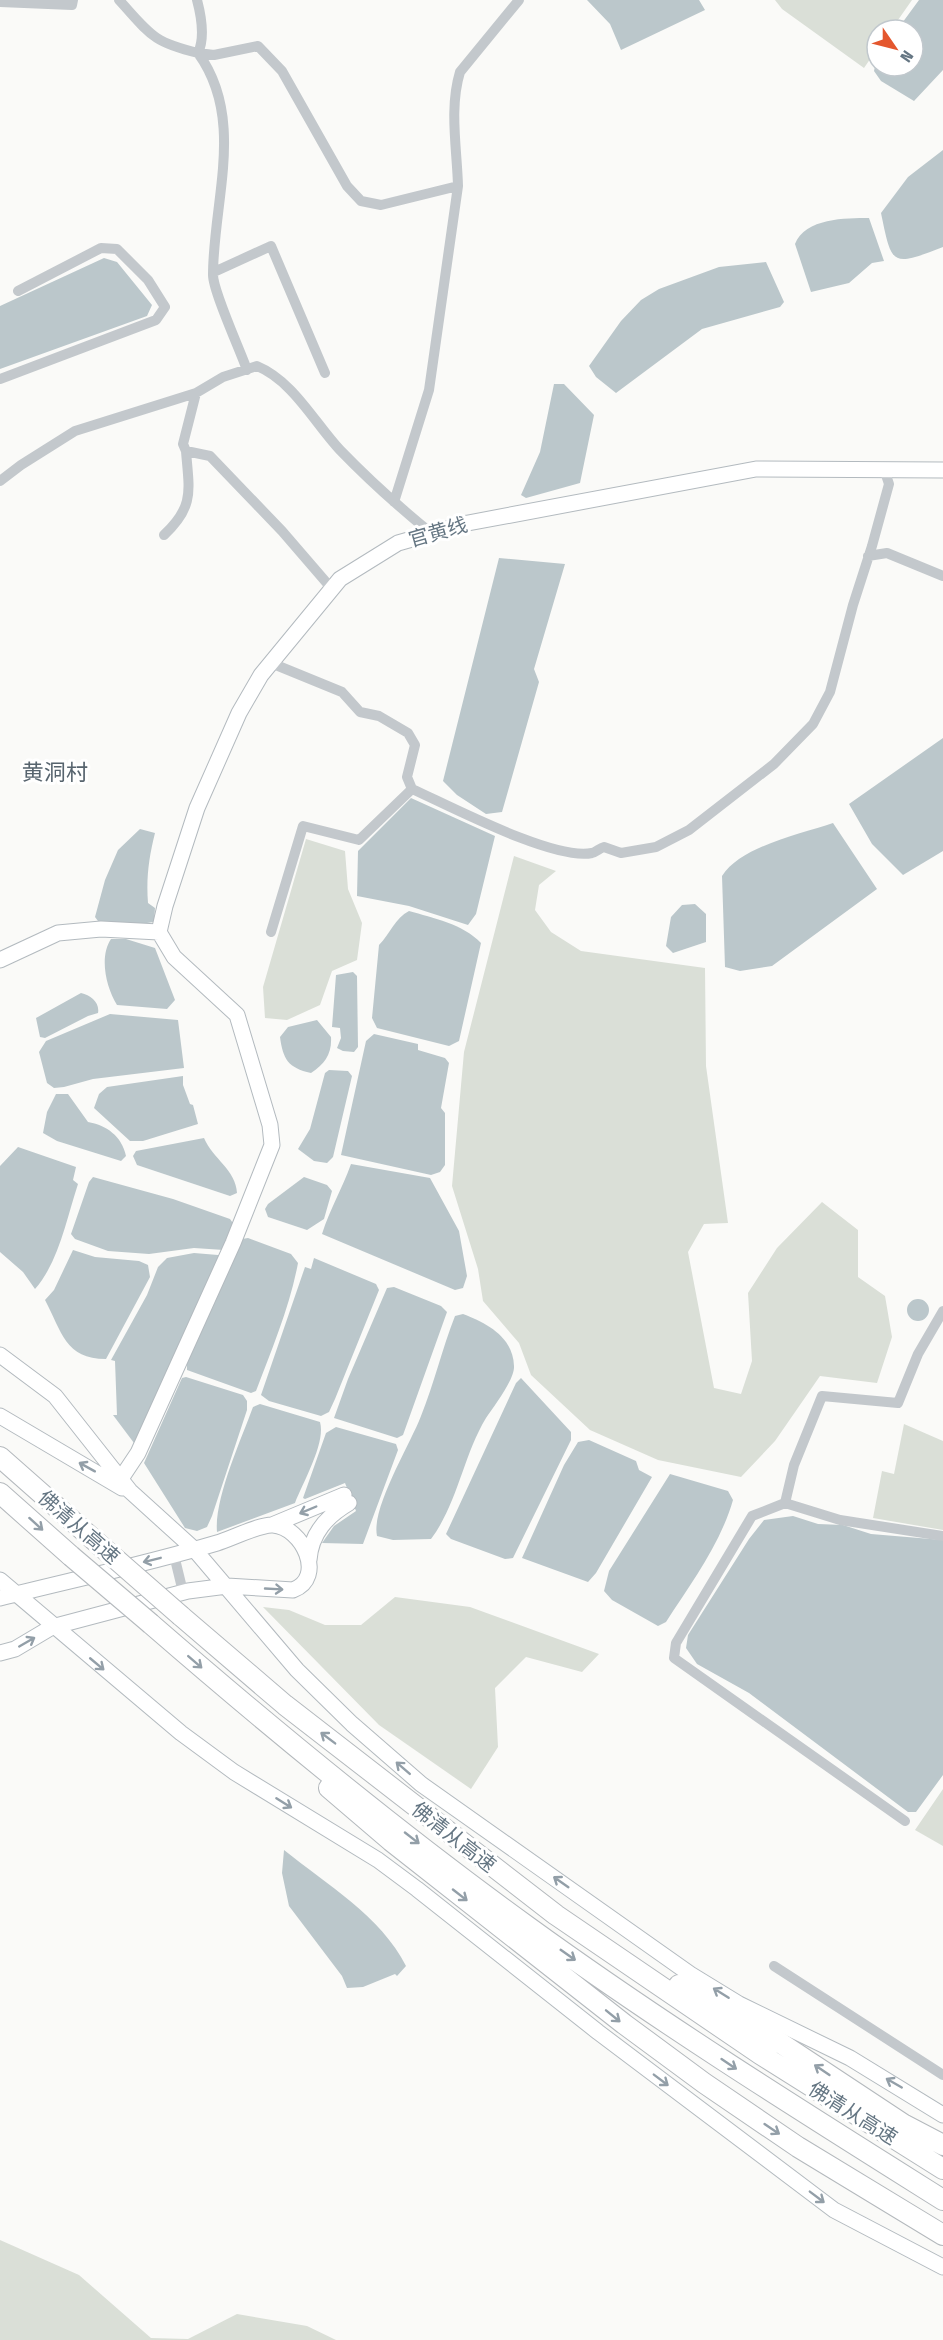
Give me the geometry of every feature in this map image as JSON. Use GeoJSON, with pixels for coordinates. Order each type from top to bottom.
{"type":"FeatureCollection","features":[{"type":"Feature","properties":{"kind":"highway","name":"佛清从高速"},"geometry":{"type":"LineString","coordinates":[[0,1457],[285,1705],[549,1910],[782,2068],[943,2169]]}},
{"type":"Feature","properties":{"kind":"highway","name":"佛清从高速"},"geometry":{"type":"LineString","coordinates":[[0,1492],[243,1704],[466,1880],[542,1937],[766,2089],[943,2200]]}},
{"type":"Feature","properties":{"kind":"highway"},"geometry":{"type":"LineString","coordinates":[[243,1704],[320,1781],[391,1841],[624,2024],[704,2083],[798,2147],[943,2235]]}},
{"type":"Feature","properties":{"kind":"highway"},"geometry":{"type":"LineString","coordinates":[[549,1910],[589,1929],[782,2044],[903,2124],[943,2145]]}},
{"type":"Feature","properties":{"kind":"street"},"geometry":{"type":"LineString","coordinates":[[0,2],[72,5],[73,0]]}},
{"type":"Feature","properties":{"kind":"street"},"geometry":{"type":"LineString","coordinates":[[119,0],[154,38],[169,46],[214,55],[258,46],[270,55],[282,71],[347,186],[361,201],[381,205],[458,186]]}},
{"type":"Feature","properties":{"kind":"street"},"geometry":{"type":"LineString","coordinates":[[197,0],[201,14],[201,47],[198,52]]}},
{"type":"Feature","properties":{"kind":"street"},"geometry":{"type":"LineString","coordinates":[[394,502],[429,390],[458,186],[454,117],[456,84],[460,72],[519,0]]}},
{"type":"Feature","properties":{"kind":"street"},"geometry":{"type":"LineString","coordinates":[[198,52],[208,67],[225,127],[213,278],[247,370]]}},
{"type":"Feature","properties":{"kind":"street"},"geometry":{"type":"LineString","coordinates":[[214,272],[271,246],[325,373]]}},
{"type":"Feature","properties":{"kind":"street"},"geometry":{"type":"LineString","coordinates":[[0,379],[156,320],[165,307],[148,279],[117,249],[101,248],[18,291]]}},
{"type":"Feature","properties":{"kind":"street"},"geometry":{"type":"LineString","coordinates":[[0,481],[75,431],[196,393],[223,377],[257,366],[275,374],[338,448],[431,534]]}},
{"type":"Feature","properties":{"kind":"street"},"geometry":{"type":"LineString","coordinates":[[164,535],[180,520],[188,504],[186,450],[183,444],[196,393]]}},
{"type":"Feature","properties":{"kind":"street"},"geometry":{"type":"LineString","coordinates":[[186,450],[210,456],[282,531],[332,590]]}},
{"type":"Feature","properties":{"kind":"street","name":"官黄线"},"geometry":{"type":"LineString","coordinates":[[159,932],[165,906],[197,808],[238,713],[271,663],[340,579],[398,543],[468,523],[756,469],[943,470]]}},
{"type":"Feature","properties":{"kind":"street"},"geometry":{"type":"LineString","coordinates":[[271,663],[342,692],[360,712],[378,716],[408,733],[414,745],[407,777],[412,789],[520,838],[570,853],[592,853],[604,847],[621,853],[656,847],[689,830],[774,764],[813,724],[830,692],[889,484],[884,469]]}},
{"type":"Feature","properties":{"kind":"street"},"geometry":{"type":"LineString","coordinates":[[868,556],[887,552],[943,577]]}},
{"type":"Feature","properties":{"kind":"street"},"geometry":{"type":"LineString","coordinates":[[271,932],[303,826],[359,840],[412,789]]}},
{"type":"Feature","properties":{"kind":"street"},"geometry":{"type":"LineString","coordinates":[[0,960],[58,933],[101,929],[159,932],[174,957],[237,1015],[270,1125],[272,1145],[232,1243],[138,1453],[120,1480]]}},
{"type":"Feature","properties":{"kind":"street"},"geometry":{"type":"LineString","coordinates":[[785,1503],[794,1465],[822,1396],[898,1403],[918,1354],[943,1311]]}},
{"type":"Feature","properties":{"kind":"street"},"geometry":{"type":"LineString","coordinates":[[0,1355],[54,1396],[120,1480],[194,1549],[297,1670],[421,1784],[690,1974],[739,2004],[860,2064],[943,2115]]}},
{"type":"Feature","properties":{"kind":"street"},"geometry":{"type":"LineString","coordinates":[[0,1416],[137,1498]]}},
{"type":"Feature","properties":{"kind":"street"},"geometry":{"type":"LineString","coordinates":[[0,1653],[15,1649],[52,1627],[183,1592],[227,1586],[293,1590],[301,1587],[306,1579],[313,1541],[322,1524],[346,1499],[174,1555],[7,1596]]}},
{"type":"Feature","properties":{"kind":"street"},"geometry":{"type":"LineString","coordinates":[[905,1821],[674,1658],[676,1643],[752,1516],[785,1503],[840,1520],[943,1536]]}},
{"type":"Feature","properties":{"kind":"street"},"geometry":{"type":"LineString","coordinates":[[272,1524],[296,1535],[305,1548],[309,1563]]}},
{"type":"Feature","properties":{"kind":"street"},"geometry":{"type":"LineString","coordinates":[[174,1555],[183,1592]]}},
{"type":"Feature","properties":{"kind":"street"},"geometry":{"type":"LineString","coordinates":[[0,1580],[7,1596],[52,1627],[181,1733],[234,1772],[378,1860],[417,1888],[598,2032],[834,2210],[943,2267]]}},
{"type":"Feature","properties":{"kind":"street"},"geometry":{"type":"LineString","coordinates":[[774,1966],[943,2075]]}},
{"type":"Feature","properties":{"kind":"shaded area"},"geometry":{"type":"Polygon","coordinates":[[[587,0],[699,0],[705,10],[621,50],[610,24],[587,0]]]}},
{"type":"Feature","properties":{"kind":"shaded area"},"geometry":{"type":"Polygon","coordinates":[[[775,0],[912,0],[899,18],[865,18],[864,68],[782,9],[775,0]]]}},
{"type":"Feature","properties":{"kind":"shaded area"},"geometry":{"type":"Polygon","coordinates":[[[919,0],[943,0],[943,70],[914,101],[879,78],[925,78],[925,18],[906,18],[919,0]]]}},
{"type":"Feature","properties":{"kind":"shaded area"},"geometry":{"type":"Polygon","coordinates":[[[943,150],[943,247],[913,258],[897,257],[888,243],[881,213],[908,177],[943,150]]]}},
{"type":"Feature","properties":{"kind":"shaded area"},"geometry":{"type":"Polygon","coordinates":[[[869,218],[884,261],[872,263],[849,283],[811,292],[795,244],[800,235],[817,224],[827,221],[869,218]]]}},
{"type":"Feature","properties":{"kind":"shaded area"},"geometry":{"type":"Polygon","coordinates":[[[104,258],[117,262],[152,305],[147,316],[0,369],[0,306],[104,258]]]}},
{"type":"Feature","properties":{"kind":"shaded area"},"geometry":{"type":"Polygon","coordinates":[[[766,262],[784,302],[780,307],[702,329],[616,393],[596,377],[589,366],[621,321],[641,300],[659,289],[719,267],[766,262]]]}},
{"type":"Feature","properties":{"kind":"shaded area"},"geometry":{"type":"Polygon","coordinates":[[[554,384],[564,384],[594,415],[580,483],[526,498],[521,495],[540,452],[554,384]]]}},
{"type":"Feature","properties":{"kind":"shaded area"},"geometry":{"type":"Polygon","coordinates":[[[499,558],[565,564],[534,669],[539,682],[502,812],[486,814],[457,795],[443,781],[499,558]]]}},
{"type":"Feature","properties":{"kind":"shaded area"},"geometry":{"type":"Polygon","coordinates":[[[943,738],[943,851],[903,875],[872,844],[849,804],[943,738]]]}},
{"type":"Feature","properties":{"kind":"shaded area"},"geometry":{"type":"Polygon","coordinates":[[[411,798],[495,836],[476,914],[468,925],[409,906],[357,896],[358,851],[411,798]]]}},
{"type":"Feature","properties":{"kind":"shaded area"},"geometry":{"type":"Polygon","coordinates":[[[833,823],[877,889],[772,966],[740,971],[725,967],[722,876],[731,866],[757,849],[833,823]]]}},
{"type":"Feature","properties":{"kind":"shaded area"},"geometry":{"type":"Polygon","coordinates":[[[140,829],[155,833],[147,885],[148,903],[155,908],[154,922],[140,924],[98,921],[95,917],[105,880],[118,850],[140,829]]]}},
{"type":"Feature","properties":{"kind":"shaded area"},"geometry":{"type":"Polygon","coordinates":[[[306,839],[345,851],[348,889],[362,923],[357,960],[332,971],[320,1005],[287,1020],[265,1018],[263,987],[306,839]]]}},
{"type":"Feature","properties":{"kind":"shaded area"},"geometry":{"type":"Polygon","coordinates":[[[514,856],[556,871],[539,885],[535,910],[551,932],[581,951],[705,968],[706,1066],[728,1223],[704,1224],[688,1252],[714,1388],[741,1394],[752,1361],[748,1293],[777,1248],[822,1202],[858,1230],[858,1277],[885,1296],[892,1337],[877,1383],[820,1376],[775,1441],[741,1477],[658,1460],[590,1430],[531,1375],[519,1343],[483,1301],[478,1269],[452,1186],[464,1052],[514,856]]]}},
{"type":"Feature","properties":{"kind":"shaded area"},"geometry":{"type":"Polygon","coordinates":[[[695,904],[706,914],[706,942],[673,953],[666,946],[671,917],[682,905],[695,904]]]}},
{"type":"Feature","properties":{"kind":"shaded area"},"geometry":{"type":"Polygon","coordinates":[[[409,911],[457,926],[481,943],[459,1041],[449,1046],[377,1028],[372,1018],[379,945],[400,918],[409,911]]]}},
{"type":"Feature","properties":{"kind":"shaded area"},"geometry":{"type":"Polygon","coordinates":[[[111,939],[126,939],[155,948],[175,1000],[167,1009],[117,1005],[105,972],[105,954],[111,939]]]}},
{"type":"Feature","properties":{"kind":"shaded area"},"geometry":{"type":"Polygon","coordinates":[[[353,972],[357,976],[358,1047],[354,1052],[337,1048],[341,1038],[340,1028],[332,1027],[336,975],[353,972]]]}},
{"type":"Feature","properties":{"kind":"shaded area"},"geometry":{"type":"Polygon","coordinates":[[[81,993],[94,1000],[98,1006],[98,1013],[45,1038],[40,1037],[36,1018],[81,993]]]}},
{"type":"Feature","properties":{"kind":"shaded area"},"geometry":{"type":"Polygon","coordinates":[[[110,1014],[178,1020],[184,1068],[93,1079],[64,1087],[54,1088],[47,1083],[39,1052],[46,1041],[110,1014]]]}},
{"type":"Feature","properties":{"kind":"shaded area"},"geometry":{"type":"Polygon","coordinates":[[[317,1020],[331,1037],[331,1043],[327,1058],[311,1073],[297,1068],[288,1061],[280,1037],[288,1027],[317,1020]]]}},
{"type":"Feature","properties":{"kind":"shaded area"},"geometry":{"type":"Polygon","coordinates":[[[374,1034],[418,1044],[418,1050],[445,1058],[449,1063],[441,1108],[445,1113],[445,1165],[440,1172],[431,1175],[341,1155],[366,1041],[374,1034]]]}},
{"type":"Feature","properties":{"kind":"shaded area"},"geometry":{"type":"Polygon","coordinates":[[[329,1070],[348,1071],[352,1076],[333,1157],[327,1163],[314,1161],[298,1149],[310,1129],[325,1073],[329,1070]]]}},
{"type":"Feature","properties":{"kind":"shaded area"},"geometry":{"type":"Polygon","coordinates":[[[183,1076],[183,1085],[190,1104],[193,1105],[198,1124],[143,1141],[130,1141],[94,1108],[99,1094],[107,1087],[183,1076]]]}},
{"type":"Feature","properties":{"kind":"shaded area"},"geometry":{"type":"Polygon","coordinates":[[[56,1094],[68,1094],[88,1122],[107,1129],[117,1137],[126,1156],[121,1161],[57,1141],[43,1133],[47,1112],[56,1094]]]}},
{"type":"Feature","properties":{"kind":"shaded area"},"geometry":{"type":"Polygon","coordinates":[[[204,1138],[233,1178],[237,1193],[230,1196],[137,1165],[133,1156],[136,1151],[204,1138]]]}},
{"type":"Feature","properties":{"kind":"shaded area"},"geometry":{"type":"Polygon","coordinates":[[[18,1147],[76,1167],[73,1180],[78,1184],[61,1239],[50,1266],[35,1289],[23,1272],[0,1252],[0,1166],[18,1147]]]}},
{"type":"Feature","properties":{"kind":"shaded area"},"geometry":{"type":"Polygon","coordinates":[[[351,1164],[430,1178],[459,1231],[467,1276],[463,1288],[455,1290],[322,1234],[351,1164]]]}},
{"type":"Feature","properties":{"kind":"shaded area"},"geometry":{"type":"Polygon","coordinates":[[[93,1177],[173,1199],[230,1219],[235,1226],[224,1250],[194,1248],[149,1254],[108,1251],[75,1239],[71,1234],[89,1182],[93,1177]]]}},
{"type":"Feature","properties":{"kind":"shaded area"},"geometry":{"type":"Polygon","coordinates":[[[304,1177],[327,1185],[332,1191],[324,1219],[307,1230],[268,1217],[265,1209],[268,1204],[304,1177]]]}},
{"type":"Feature","properties":{"kind":"shaded area"},"geometry":{"type":"Polygon","coordinates":[[[248,1238],[291,1254],[298,1263],[280,1327],[256,1391],[251,1393],[187,1370],[187,1362],[242,1239],[248,1238]]]}},
{"type":"Feature","properties":{"kind":"shaded area"},"geometry":{"type":"Polygon","coordinates":[[[73,1250],[95,1257],[139,1261],[148,1265],[150,1277],[106,1359],[92,1358],[73,1349],[66,1342],[45,1300],[54,1290],[73,1250]]]}},
{"type":"Feature","properties":{"kind":"shaded area"},"geometry":{"type":"Polygon","coordinates":[[[194,1253],[218,1255],[221,1262],[137,1447],[113,1415],[117,1415],[115,1361],[111,1360],[147,1295],[158,1267],[167,1258],[194,1253]]]}},
{"type":"Feature","properties":{"kind":"shaded area"},"geometry":{"type":"Polygon","coordinates":[[[314,1258],[376,1284],[379,1290],[335,1399],[329,1412],[321,1416],[269,1401],[261,1395],[305,1267],[311,1269],[314,1258]]]}},
{"type":"Feature","properties":{"kind":"shaded area"},"geometry":{"type":"Polygon","coordinates":[[[394,1287],[441,1306],[447,1312],[403,1435],[397,1438],[334,1418],[387,1288],[394,1287]]]}},
{"type":"Feature","properties":{"kind":"shaded area"},"geometry":{"type":"Polygon","coordinates":[[[918,1299],[926,1302],[929,1310],[926,1318],[918,1321],[910,1318],[907,1310],[910,1302],[918,1299]]]}},
{"type":"Feature","properties":{"kind":"shaded area"},"geometry":{"type":"Polygon","coordinates":[[[463,1314],[489,1326],[509,1346],[514,1366],[511,1378],[478,1433],[448,1510],[431,1539],[393,1540],[377,1536],[377,1524],[385,1493],[421,1416],[455,1316],[463,1314]]]}},
{"type":"Feature","properties":{"kind":"shaded area"},"geometry":{"type":"Polygon","coordinates":[[[186,1377],[243,1395],[247,1401],[247,1410],[212,1516],[207,1527],[197,1531],[185,1528],[144,1463],[182,1378],[186,1377]]]}},
{"type":"Feature","properties":{"kind":"shaded area"},"geometry":{"type":"Polygon","coordinates":[[[521,1378],[571,1432],[571,1440],[513,1558],[505,1559],[451,1539],[446,1534],[516,1383],[521,1378]]]}},
{"type":"Feature","properties":{"kind":"shaded area"},"geometry":{"type":"Polygon","coordinates":[[[260,1404],[320,1422],[320,1441],[317,1451],[295,1503],[217,1532],[220,1503],[229,1470],[253,1407],[260,1404]]]}},
{"type":"Feature","properties":{"kind":"shaded area"},"geometry":{"type":"Polygon","coordinates":[[[904,1424],[943,1441],[943,1530],[873,1518],[882,1471],[894,1474],[904,1424]]]}},
{"type":"Feature","properties":{"kind":"shaded area"},"geometry":{"type":"Polygon","coordinates":[[[336,1427],[396,1444],[398,1450],[363,1544],[322,1543],[334,1526],[356,1511],[345,1483],[303,1498],[326,1433],[336,1427]]]}},
{"type":"Feature","properties":{"kind":"shaded area"},"geometry":{"type":"Polygon","coordinates":[[[589,1440],[636,1461],[639,1470],[652,1477],[596,1573],[588,1582],[522,1558],[564,1465],[578,1442],[589,1440]]]}},
{"type":"Feature","properties":{"kind":"shaded area"},"geometry":{"type":"Polygon","coordinates":[[[670,1474],[728,1491],[733,1500],[721,1533],[704,1563],[666,1622],[658,1626],[612,1600],[604,1591],[609,1571],[670,1474]]]}},
{"type":"Feature","properties":{"kind":"shaded area"},"geometry":{"type":"Polygon","coordinates":[[[793,1516],[818,1524],[843,1525],[871,1534],[943,1540],[943,1775],[916,1812],[908,1812],[749,1693],[697,1664],[686,1648],[688,1635],[749,1539],[764,1520],[793,1516]]]}},
{"type":"Feature","properties":{"kind":"shaded area"},"geometry":{"type":"Polygon","coordinates":[[[395,1597],[470,1607],[599,1654],[582,1672],[526,1657],[495,1688],[498,1747],[471,1789],[379,1725],[263,1607],[289,1610],[325,1625],[361,1625],[395,1597]]]}},
{"type":"Feature","properties":{"kind":"shaded area"},"geometry":{"type":"Polygon","coordinates":[[[943,1789],[943,1846],[915,1830],[943,1789]]]}},
{"type":"Feature","properties":{"kind":"shaded area"},"geometry":{"type":"Polygon","coordinates":[[[284,1850],[351,1902],[382,1932],[406,1966],[397,1976],[395,1974],[363,1987],[347,1988],[342,1976],[289,1906],[282,1873],[284,1850]]]}},
{"type":"Feature","properties":{"kind":"shaded area"},"geometry":{"type":"Polygon","coordinates":[[[0,2240],[79,2275],[151,2338],[188,2339],[237,2314],[307,2326],[336,2340],[0,2340],[0,2240]]]}},
{"type":"Feature","properties":{"kind":"district","name":"黄洞村"},"geometry":{"type":"Point","coordinates":[55,772]}}]}
